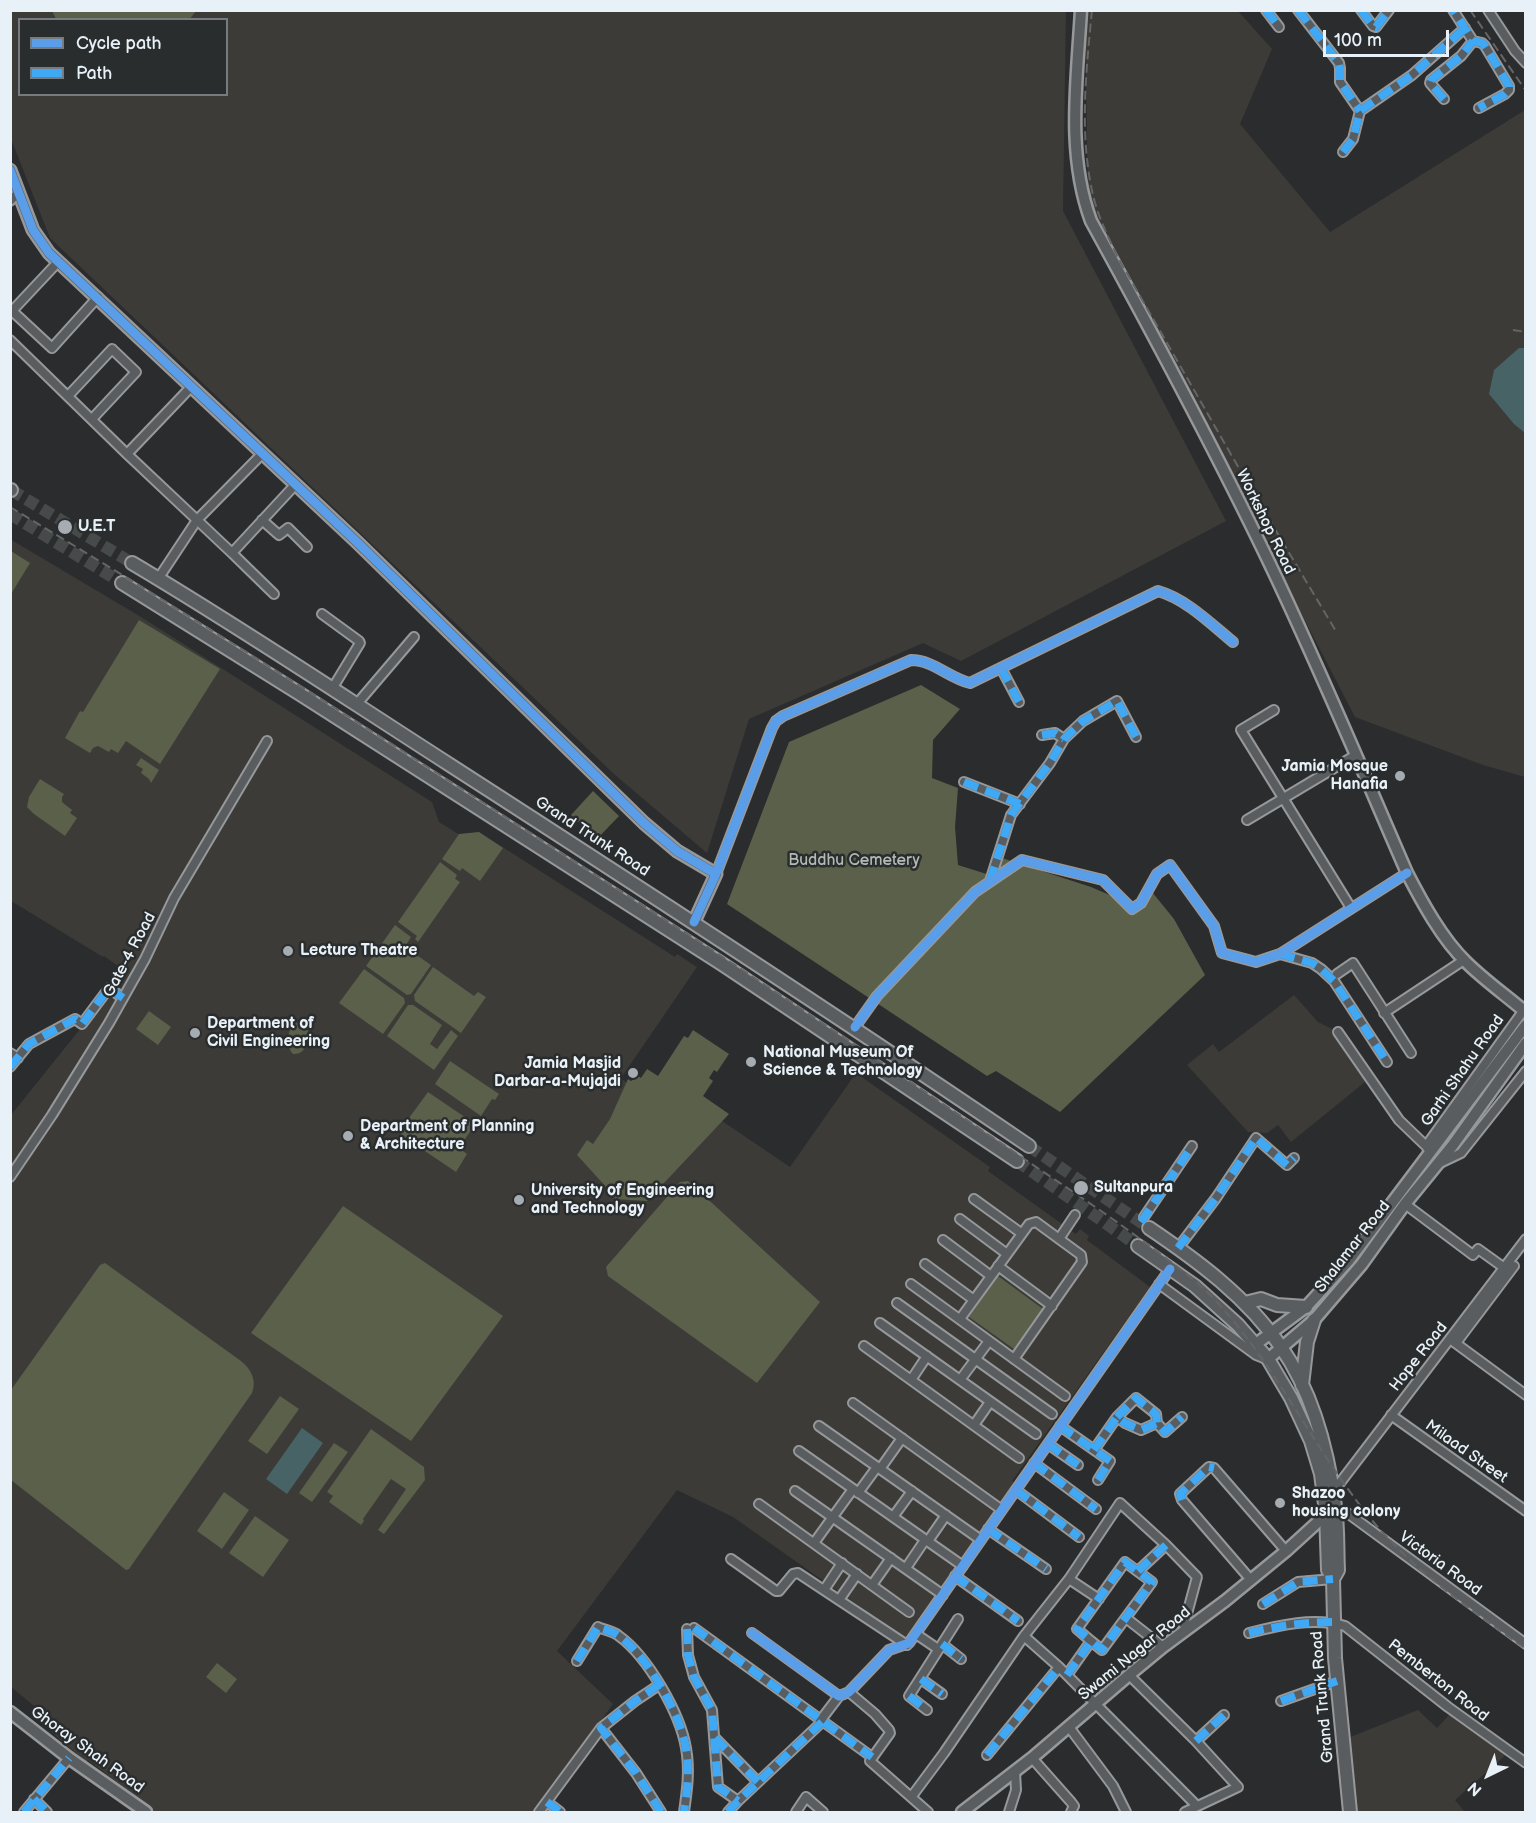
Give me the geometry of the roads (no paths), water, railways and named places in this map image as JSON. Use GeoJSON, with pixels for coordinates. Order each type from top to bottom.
{"type":"FeatureCollection","features":[{"type":"Feature","properties":{"kind":"main road","name":"Workshop Road"},"geometry":{"type":"LineString","coordinates":[[1081,10],[1075,116],[1077,165],[1083,197],[1091,221],[1185,395],[1268,559],[1336,707],[1407,873],[1433,919],[1464,960],[1524,1008]]}},
{"type":"Feature","properties":{"kind":"main road"},"geometry":{"type":"LineString","coordinates":[[10,170],[40,241],[58,262],[98,297],[358,543],[644,823],[677,851],[716,874],[694,922]]}},
{"type":"Feature","properties":{"kind":"main road","name":"Grand Trunk Road"},"geometry":{"type":"LineString","coordinates":[[132,563],[694,922],[1029,1146]]}},
{"type":"Feature","properties":{"kind":"main road"},"geometry":{"type":"LineString","coordinates":[[122,583],[283,683],[722,964],[1017,1161]]}},
{"type":"Feature","properties":{"kind":"main road"},"geometry":{"type":"LineString","coordinates":[[283,683],[296,666]]}},
{"type":"Feature","properties":{"kind":"main road","name":"Shalamar Road"},"geometry":{"type":"LineString","coordinates":[[1256,1344],[1306,1307],[1349,1260],[1428,1149],[1443,1137],[1526,1025]]}},
{"type":"Feature","properties":{"kind":"main road","name":"Shalamar Road"},"geometry":{"type":"LineString","coordinates":[[1268,1359],[1314,1320],[1362,1264],[1405,1204],[1453,1145],[1526,1043]]}},
{"type":"Feature","properties":{"kind":"main road","name":"Grand Trunk Road"},"geometry":{"type":"LineString","coordinates":[[1146,1223],[1194,1259],[1245,1303],[1282,1347],[1302,1385],[1323,1442],[1333,1492],[1331,1516]]}},
{"type":"Feature","properties":{"kind":"main road","name":"Grand Trunk Road"},"geometry":{"type":"LineString","coordinates":[[1138,1246],[1215,1302],[1256,1344],[1268,1359],[1291,1398],[1311,1441],[1331,1516],[1338,1570],[1333,1579],[1334,1622],[1337,1681],[1350,1812]]}},
{"type":"Feature","properties":{"kind":"main road"},"geometry":{"type":"LineString","coordinates":[[1245,1303],[1260,1299],[1277,1305],[1306,1307]]}},
{"type":"Feature","properties":{"kind":"main road"},"geometry":{"type":"LineString","coordinates":[[1302,1385],[1307,1342],[1314,1320]]}},
{"type":"Feature","properties":{"kind":"main road","name":"Swami Nagar Road"},"geometry":{"type":"LineString","coordinates":[[962,1812],[1015,1772],[1163,1647],[1251,1580],[1320,1520],[1331,1516]]}},
{"type":"Feature","properties":{"kind":"main road","name":"Ghoray Shah Road"},"geometry":{"type":"LineString","coordinates":[[10,1712],[132,1808],[147,1812]]}},
{"type":"Feature","properties":{"kind":"street"},"geometry":{"type":"LineString","coordinates":[[1266,10],[1279,27]]}},
{"type":"Feature","properties":{"kind":"street"},"geometry":{"type":"LineString","coordinates":[[1298,10],[1339,63],[1340,82],[1360,111]]}},
{"type":"Feature","properties":{"kind":"street"},"geometry":{"type":"LineString","coordinates":[[1361,10],[1376,27],[1389,10]]}},
{"type":"Feature","properties":{"kind":"street"},"geometry":{"type":"LineString","coordinates":[[1453,10],[1473,41],[1485,46],[1509,86],[1509,90],[1505,93],[1479,108]]}},
{"type":"Feature","properties":{"kind":"street"},"geometry":{"type":"LineString","coordinates":[[1488,10],[1515,51],[1526,63]]}},
{"type":"Feature","properties":{"kind":"street"},"geometry":{"type":"LineString","coordinates":[[1343,152],[1353,139],[1360,111],[1412,75],[1465,28]]}},
{"type":"Feature","properties":{"kind":"street"},"geometry":{"type":"LineString","coordinates":[[1444,99],[1430,83],[1431,80],[1461,56],[1473,41]]}},
{"type":"Feature","properties":{"kind":"street"},"geometry":{"type":"LineString","coordinates":[[10,201],[19,192]]}},
{"type":"Feature","properties":{"kind":"street"},"geometry":{"type":"LineString","coordinates":[[58,262],[11,310],[52,348],[98,297]]}},
{"type":"Feature","properties":{"kind":"street"},"geometry":{"type":"LineString","coordinates":[[11,342],[274,594]]}},
{"type":"Feature","properties":{"kind":"street"},"geometry":{"type":"LineString","coordinates":[[68,396],[112,349],[136,372],[92,419]]}},
{"type":"Feature","properties":{"kind":"street"},"geometry":{"type":"LineString","coordinates":[[127,454],[191,387]]}},
{"type":"Feature","properties":{"kind":"street"},"geometry":{"type":"LineString","coordinates":[[158,579],[197,520],[262,454]]}},
{"type":"Feature","properties":{"kind":"street"},"geometry":{"type":"LineString","coordinates":[[232,553],[296,485]]}},
{"type":"Feature","properties":{"kind":"street"},"geometry":{"type":"LineString","coordinates":[[262,520],[279,536],[288,528],[308,547]]}},
{"type":"Feature","properties":{"kind":"street"},"geometry":{"type":"LineString","coordinates":[[716,874],[776,721],[783,716],[911,660],[926,662],[962,681],[970,682],[1001,669],[1158,591],[1182,602],[1233,642]]}},
{"type":"Feature","properties":{"kind":"street"},"geometry":{"type":"LineString","coordinates":[[322,614],[360,643],[332,689]]}},
{"type":"Feature","properties":{"kind":"street"},"geometry":{"type":"LineString","coordinates":[[356,705],[414,637]]}},
{"type":"Feature","properties":{"kind":"street"},"geometry":{"type":"LineString","coordinates":[[1001,669],[1019,702]]}},
{"type":"Feature","properties":{"kind":"street"},"geometry":{"type":"LineString","coordinates":[[990,881],[1011,815],[1050,763],[1064,739],[1083,721],[1117,701],[1136,737]]}},
{"type":"Feature","properties":{"kind":"street"},"geometry":{"type":"LineString","coordinates":[[1274,710],[1241,730],[1351,908]]}},
{"type":"Feature","properties":{"kind":"street"},"geometry":{"type":"LineString","coordinates":[[1042,735],[1055,733],[1064,739]]}},
{"type":"Feature","properties":{"kind":"street","name":"Gate-4 Road"},"geometry":{"type":"LineString","coordinates":[[10,1177],[64,1095],[123,998],[150,950],[174,898],[267,741]]}},
{"type":"Feature","properties":{"kind":"street"},"geometry":{"type":"LineString","coordinates":[[1247,820],[1356,755]]}},
{"type":"Feature","properties":{"kind":"street"},"geometry":{"type":"LineString","coordinates":[[963,782],[1020,804]]}},
{"type":"Feature","properties":{"kind":"street"},"geometry":{"type":"LineString","coordinates":[[855,1028],[878,996],[975,892],[1022,860],[1103,880],[1132,909],[1141,903],[1157,874],[1170,865],[1214,926],[1222,953],[1256,962],[1280,954],[1407,873]]}},
{"type":"Feature","properties":{"kind":"street"},"geometry":{"type":"LineString","coordinates":[[1280,954],[1312,963],[1334,981],[1387,1062]]}},
{"type":"Feature","properties":{"kind":"street"},"geometry":{"type":"LineString","coordinates":[[1384,1013],[1464,960]]}},
{"type":"Feature","properties":{"kind":"street"},"geometry":{"type":"LineString","coordinates":[[1337,974],[1353,963],[1411,1053]]}},
{"type":"Feature","properties":{"kind":"street"},"geometry":{"type":"LineString","coordinates":[[10,1067],[29,1044],[75,1019],[82,1023],[109,988],[123,998]]}},
{"type":"Feature","properties":{"kind":"street","name":"Garhi Shahu Road"},"geometry":{"type":"LineString","coordinates":[[1428,1149],[1524,1008]]}},
{"type":"Feature","properties":{"kind":"street"},"geometry":{"type":"LineString","coordinates":[[1338,1032],[1399,1120],[1428,1149]]}},
{"type":"Feature","properties":{"kind":"street"},"geometry":{"type":"LineString","coordinates":[[10,1053],[18,1058]]}},
{"type":"Feature","properties":{"kind":"street"},"geometry":{"type":"LineString","coordinates":[[1439,1163],[1461,1153],[1526,1071]]}},
{"type":"Feature","properties":{"kind":"street"},"geometry":{"type":"LineString","coordinates":[[1178,1248],[1216,1198],[1256,1138],[1287,1165],[1294,1158]]}},
{"type":"Feature","properties":{"kind":"street"},"geometry":{"type":"LineString","coordinates":[[1146,1223],[1192,1146]]}},
{"type":"Feature","properties":{"kind":"street"},"geometry":{"type":"LineString","coordinates":[[974,1199],[1021,1233]]}},
{"type":"Feature","properties":{"kind":"street"},"geometry":{"type":"LineString","coordinates":[[1405,1204],[1473,1255],[1479,1249],[1503,1267]]}},
{"type":"Feature","properties":{"kind":"street"},"geometry":{"type":"LineString","coordinates":[[1059,1239],[1076,1215]]}},
{"type":"Feature","properties":{"kind":"street"},"geometry":{"type":"LineString","coordinates":[[960,1220],[1007,1254]]}},
{"type":"Feature","properties":{"kind":"street"},"geometry":{"type":"LineString","coordinates":[[960,1319],[1029,1224],[1036,1222],[1081,1255],[1082,1262],[1014,1359]]}},
{"type":"Feature","properties":{"kind":"street","name":"Hope Road"},"geometry":{"type":"LineString","coordinates":[[1333,1492],[1391,1415],[1453,1341],[1503,1267],[1526,1239]]}},
{"type":"Feature","properties":{"kind":"street"},"geometry":{"type":"LineString","coordinates":[[943,1240],[991,1276]]}},
{"type":"Feature","properties":{"kind":"street"},"geometry":{"type":"LineString","coordinates":[[926,1264],[974,1300]]}},
{"type":"Feature","properties":{"kind":"street"},"geometry":{"type":"LineString","coordinates":[[998,1266],[1052,1306]]}},
{"type":"Feature","properties":{"kind":"street"},"geometry":{"type":"LineString","coordinates":[[1514,1266],[1453,1341],[1526,1395]]}},
{"type":"Feature","properties":{"kind":"street"},"geometry":{"type":"LineString","coordinates":[[728,1812],[821,1721],[839,1696],[849,1692],[889,1650],[907,1645],[916,1634],[1170,1269]]}},
{"type":"Feature","properties":{"kind":"street"},"geometry":{"type":"LineString","coordinates":[[911,1284],[1065,1396]]}},
{"type":"Feature","properties":{"kind":"street"},"geometry":{"type":"LineString","coordinates":[[1159,1284],[1256,1355],[1268,1359]]}},
{"type":"Feature","properties":{"kind":"street"},"geometry":{"type":"LineString","coordinates":[[897,1303],[1052,1414]]}},
{"type":"Feature","properties":{"kind":"street"},"geometry":{"type":"LineString","coordinates":[[880,1323],[1036,1434]]}},
{"type":"Feature","properties":{"kind":"street"},"geometry":{"type":"LineString","coordinates":[[960,1380],[989,1341]]}},
{"type":"Feature","properties":{"kind":"street"},"geometry":{"type":"LineString","coordinates":[[864,1346],[1019,1458]]}},
{"type":"Feature","properties":{"kind":"street"},"geometry":{"type":"LineString","coordinates":[[911,1380],[927,1356]]}},
{"type":"Feature","properties":{"kind":"street"},"geometry":{"type":"LineString","coordinates":[[1094,1450],[1117,1417],[1136,1398],[1156,1414],[1157,1423],[1165,1432],[1182,1418]]}},
{"type":"Feature","properties":{"kind":"street"},"geometry":{"type":"LineString","coordinates":[[974,1425],[990,1402]]}},
{"type":"Feature","properties":{"kind":"street"},"geometry":{"type":"LineString","coordinates":[[853,1403],[1002,1510]]}},
{"type":"Feature","properties":{"kind":"street","name":"Milaad Street"},"geometry":{"type":"LineString","coordinates":[[1391,1415],[1526,1511]]}},
{"type":"Feature","properties":{"kind":"street"},"geometry":{"type":"LineString","coordinates":[[1117,1417],[1125,1424],[1141,1430],[1157,1423]]}},
{"type":"Feature","properties":{"kind":"street"},"geometry":{"type":"LineString","coordinates":[[819,1426],[981,1540]]}},
{"type":"Feature","properties":{"kind":"street"},"geometry":{"type":"LineString","coordinates":[[1060,1426],[1110,1461],[1098,1480]]}},
{"type":"Feature","properties":{"kind":"street"},"geometry":{"type":"LineString","coordinates":[[814,1544],[833,1517],[879,1468],[902,1438]]}},
{"type":"Feature","properties":{"kind":"street"},"geometry":{"type":"LineString","coordinates":[[1048,1444],[1078,1466]]}},
{"type":"Feature","properties":{"kind":"street"},"geometry":{"type":"LineString","coordinates":[[799,1451],[963,1566]]}},
{"type":"Feature","properties":{"kind":"street"},"geometry":{"type":"LineString","coordinates":[[1034,1463],[1096,1509]]}},
{"type":"Feature","properties":{"kind":"street"},"geometry":{"type":"LineString","coordinates":[[1251,1580],[1182,1500],[1180,1494],[1195,1478],[1209,1467],[1214,1468],[1286,1551]]}},
{"type":"Feature","properties":{"kind":"street"},"geometry":{"type":"LineString","coordinates":[[1016,1490],[1079,1537]]}},
{"type":"Feature","properties":{"kind":"street"},"geometry":{"type":"LineString","coordinates":[[795,1491],[943,1595]]}},
{"type":"Feature","properties":{"kind":"street"},"geometry":{"type":"LineString","coordinates":[[893,1517],[912,1491]]}},
{"type":"Feature","properties":{"kind":"street"},"geometry":{"type":"LineString","coordinates":[[912,1796],[1024,1636],[1069,1579],[1120,1503],[1197,1577],[1184,1625],[1186,1630]]}},
{"type":"Feature","properties":{"kind":"street"},"geometry":{"type":"LineString","coordinates":[[759,1504],[909,1612]]}},
{"type":"Feature","properties":{"kind":"street","name":"Victoria Road"},"geometry":{"type":"LineString","coordinates":[[1331,1516],[1347,1512],[1526,1644]]}},
{"type":"Feature","properties":{"kind":"street"},"geometry":{"type":"LineString","coordinates":[[906,1568],[946,1515]]}},
{"type":"Feature","properties":{"kind":"street"},"geometry":{"type":"LineString","coordinates":[[988,1529],[1046,1569]]}},
{"type":"Feature","properties":{"kind":"street"},"geometry":{"type":"LineString","coordinates":[[1138,1571],[1166,1545]]}},
{"type":"Feature","properties":{"kind":"street"},"geometry":{"type":"LineString","coordinates":[[872,1585],[891,1558]]}},
{"type":"Feature","properties":{"kind":"street"},"geometry":{"type":"LineString","coordinates":[[731,1559],[776,1591],[780,1591],[796,1573],[907,1645]]}},
{"type":"Feature","properties":{"kind":"street"},"geometry":{"type":"LineString","coordinates":[[1125,1562],[1138,1571],[1152,1582],[1102,1650],[1077,1629],[1125,1562]]}},
{"type":"Feature","properties":{"kind":"street"},"geometry":{"type":"LineString","coordinates":[[824,1590],[842,1563]]}},
{"type":"Feature","properties":{"kind":"street"},"geometry":{"type":"LineString","coordinates":[[839,1600],[857,1574]]}},
{"type":"Feature","properties":{"kind":"street"},"geometry":{"type":"LineString","coordinates":[[956,1576],[1018,1621]]}},
{"type":"Feature","properties":{"kind":"street"},"geometry":{"type":"LineString","coordinates":[[1069,1579],[1099,1599]]}},
{"type":"Feature","properties":{"kind":"street"},"geometry":{"type":"LineString","coordinates":[[1263,1604],[1298,1582],[1333,1579]]}},
{"type":"Feature","properties":{"kind":"street"},"geometry":{"type":"LineString","coordinates":[[1126,1618],[1163,1647]]}},
{"type":"Feature","properties":{"kind":"street"},"geometry":{"type":"LineString","coordinates":[[927,1710],[909,1696],[958,1619]]}},
{"type":"Feature","properties":{"kind":"street"},"geometry":{"type":"LineString","coordinates":[[1249,1633],[1284,1624],[1334,1622]]}},
{"type":"Feature","properties":{"kind":"street","name":"Pemberton Road"},"geometry":{"type":"LineString","coordinates":[[1334,1622],[1345,1626],[1448,1707],[1526,1763]]}},
{"type":"Feature","properties":{"kind":"street"},"geometry":{"type":"LineString","coordinates":[[578,1661],[598,1627],[616,1633],[636,1650],[659,1685],[676,1717],[686,1748],[688,1784],[684,1812]]}},
{"type":"Feature","properties":{"kind":"street"},"geometry":{"type":"LineString","coordinates":[[738,1802],[718,1787],[712,1710],[694,1677],[688,1655],[691,1629],[872,1757]]}},
{"type":"Feature","properties":{"kind":"street"},"geometry":{"type":"LineString","coordinates":[[752,1633],[839,1696]]}},
{"type":"Feature","properties":{"kind":"street"},"geometry":{"type":"LineString","coordinates":[[916,1634],[961,1659]]}},
{"type":"Feature","properties":{"kind":"street"},"geometry":{"type":"LineString","coordinates":[[1024,1636],[1059,1667],[1197,1806]]}},
{"type":"Feature","properties":{"kind":"street"},"geometry":{"type":"LineString","coordinates":[[1066,1675],[1091,1641]]}},
{"type":"Feature","properties":{"kind":"street"},"geometry":{"type":"LineString","coordinates":[[987,1755],[1059,1667]]}},
{"type":"Feature","properties":{"kind":"street"},"geometry":{"type":"LineString","coordinates":[[1129,1675],[1196,1741],[1238,1787],[1185,1812]]}},
{"type":"Feature","properties":{"kind":"street"},"geometry":{"type":"LineString","coordinates":[[921,1679],[942,1694]]}},
{"type":"Feature","properties":{"kind":"street"},"geometry":{"type":"LineString","coordinates":[[1281,1701],[1337,1681]]}},
{"type":"Feature","properties":{"kind":"street"},"geometry":{"type":"LineString","coordinates":[[539,1812],[601,1728],[659,1685]]}},
{"type":"Feature","properties":{"kind":"street"},"geometry":{"type":"LineString","coordinates":[[849,1692],[875,1714],[890,1733],[870,1761],[928,1812]]}},
{"type":"Feature","properties":{"kind":"street"},"geometry":{"type":"LineString","coordinates":[[1196,1741],[1224,1714]]}},
{"type":"Feature","properties":{"kind":"street"},"geometry":{"type":"LineString","coordinates":[[1069,1727],[1113,1786],[1126,1812]]}},
{"type":"Feature","properties":{"kind":"street"},"geometry":{"type":"LineString","coordinates":[[601,1728],[636,1773],[661,1812]]}},
{"type":"Feature","properties":{"kind":"street"},"geometry":{"type":"LineString","coordinates":[[715,1738],[758,1782]]}},
{"type":"Feature","properties":{"kind":"street"},"geometry":{"type":"LineString","coordinates":[[24,1812],[69,1758]]}},
{"type":"Feature","properties":{"kind":"street"},"geometry":{"type":"LineString","coordinates":[[1032,1758],[1074,1806],[1071,1812]]}},
{"type":"Feature","properties":{"kind":"street"},"geometry":{"type":"LineString","coordinates":[[1009,1812],[1016,1792],[1015,1772]]}},
{"type":"Feature","properties":{"kind":"street"},"geometry":{"type":"LineString","coordinates":[[796,1812],[806,1797],[823,1812]]}},
{"type":"Feature","properties":{"kind":"street"},"geometry":{"type":"LineString","coordinates":[[34,1799],[47,1812]]}},
{"type":"Feature","properties":{"kind":"street"},"geometry":{"type":"LineString","coordinates":[[547,1802],[560,1812]]}},
{"type":"Feature","properties":{"kind":"water"},"geometry":{"type":"Polygon","coordinates":[[[1519,348],[1525,348],[1525,433],[1514,424],[1489,394],[1494,370],[1519,348]]]}},
{"type":"Feature","properties":{"kind":"water"},"geometry":{"type":"Polygon","coordinates":[[[302,1428],[323,1443],[287,1494],[266,1479],[302,1428]]]}},
{"type":"Feature","properties":{"kind":"tunnel"},"geometry":{"type":"LineString","coordinates":[[11,490],[132,563]]}},
{"type":"Feature","properties":{"kind":"tunnel"},"geometry":{"type":"LineString","coordinates":[[10,514],[122,583]]}},
{"type":"Feature","properties":{"kind":"tunnel"},"geometry":{"type":"LineString","coordinates":[[1029,1146],[1149,1228]]}},
{"type":"Feature","properties":{"kind":"tunnel"},"geometry":{"type":"LineString","coordinates":[[1017,1161],[1138,1246]]}},
{"type":"Feature","properties":{"kind":"tunnel"},"geometry":{"type":"LineString","coordinates":[[1075,1215],[1081,1206]]}},
{"type":"Feature","properties":{"kind":"railway"},"geometry":{"type":"LineString","coordinates":[[1092,10],[1085,126],[1089,172],[1100,219],[1117,256],[1337,633]]}},
{"type":"Feature","properties":{"kind":"railway"},"geometry":{"type":"LineString","coordinates":[[1470,10],[1526,91]]}},
{"type":"Feature","properties":{"kind":"railway"},"geometry":{"type":"LineString","coordinates":[[1513,330],[1526,332]]}},
{"type":"Feature","properties":{"kind":"railway"},"geometry":{"type":"LineString","coordinates":[[10,507],[265,664],[686,933],[973,1124],[1153,1248],[1205,1290],[1237,1326],[1258,1352],[1350,1492],[1388,1538],[1444,1589],[1526,1649]]}},
{"type":"Feature","properties":{"kind":"place","name":"U.E.T"},"geometry":{"type":"Point","coordinates":[65,527]}},
{"type":"Feature","properties":{"kind":"place","name":"Jamia Mosque Hanafia"},"geometry":{"type":"Point","coordinates":[1400,776]}},
{"type":"Feature","properties":{"kind":"place","name":"Lecture Theatre"},"geometry":{"type":"Point","coordinates":[288,951]}},
{"type":"Feature","properties":{"kind":"place","name":"Department of Civil Engineering"},"geometry":{"type":"Point","coordinates":[195,1033]}},
{"type":"Feature","properties":{"kind":"place","name":"National Museum Of Science & Technology"},"geometry":{"type":"Point","coordinates":[751,1062]}},
{"type":"Feature","properties":{"kind":"place","name":"Jamia Masjid Darbar-a-Mujajdi"},"geometry":{"type":"Point","coordinates":[633,1073]}},
{"type":"Feature","properties":{"kind":"place","name":"Department of Planning & Architecture"},"geometry":{"type":"Point","coordinates":[348,1136]}},
{"type":"Feature","properties":{"kind":"place","name":"Sultanpura"},"geometry":{"type":"Point","coordinates":[1081,1188]}},
{"type":"Feature","properties":{"kind":"place","name":"University of Engineering and Technology"},"geometry":{"type":"Point","coordinates":[519,1200]}},
{"type":"Feature","properties":{"kind":"place","name":"Shazoo housing colony"},"geometry":{"type":"Point","coordinates":[1280,1503]}},
{"type":"Feature","properties":{"kind":"park label","name":"Buddhu Cemetery"},"geometry":{"type":"Point","coordinates":[854,861]}}]}
